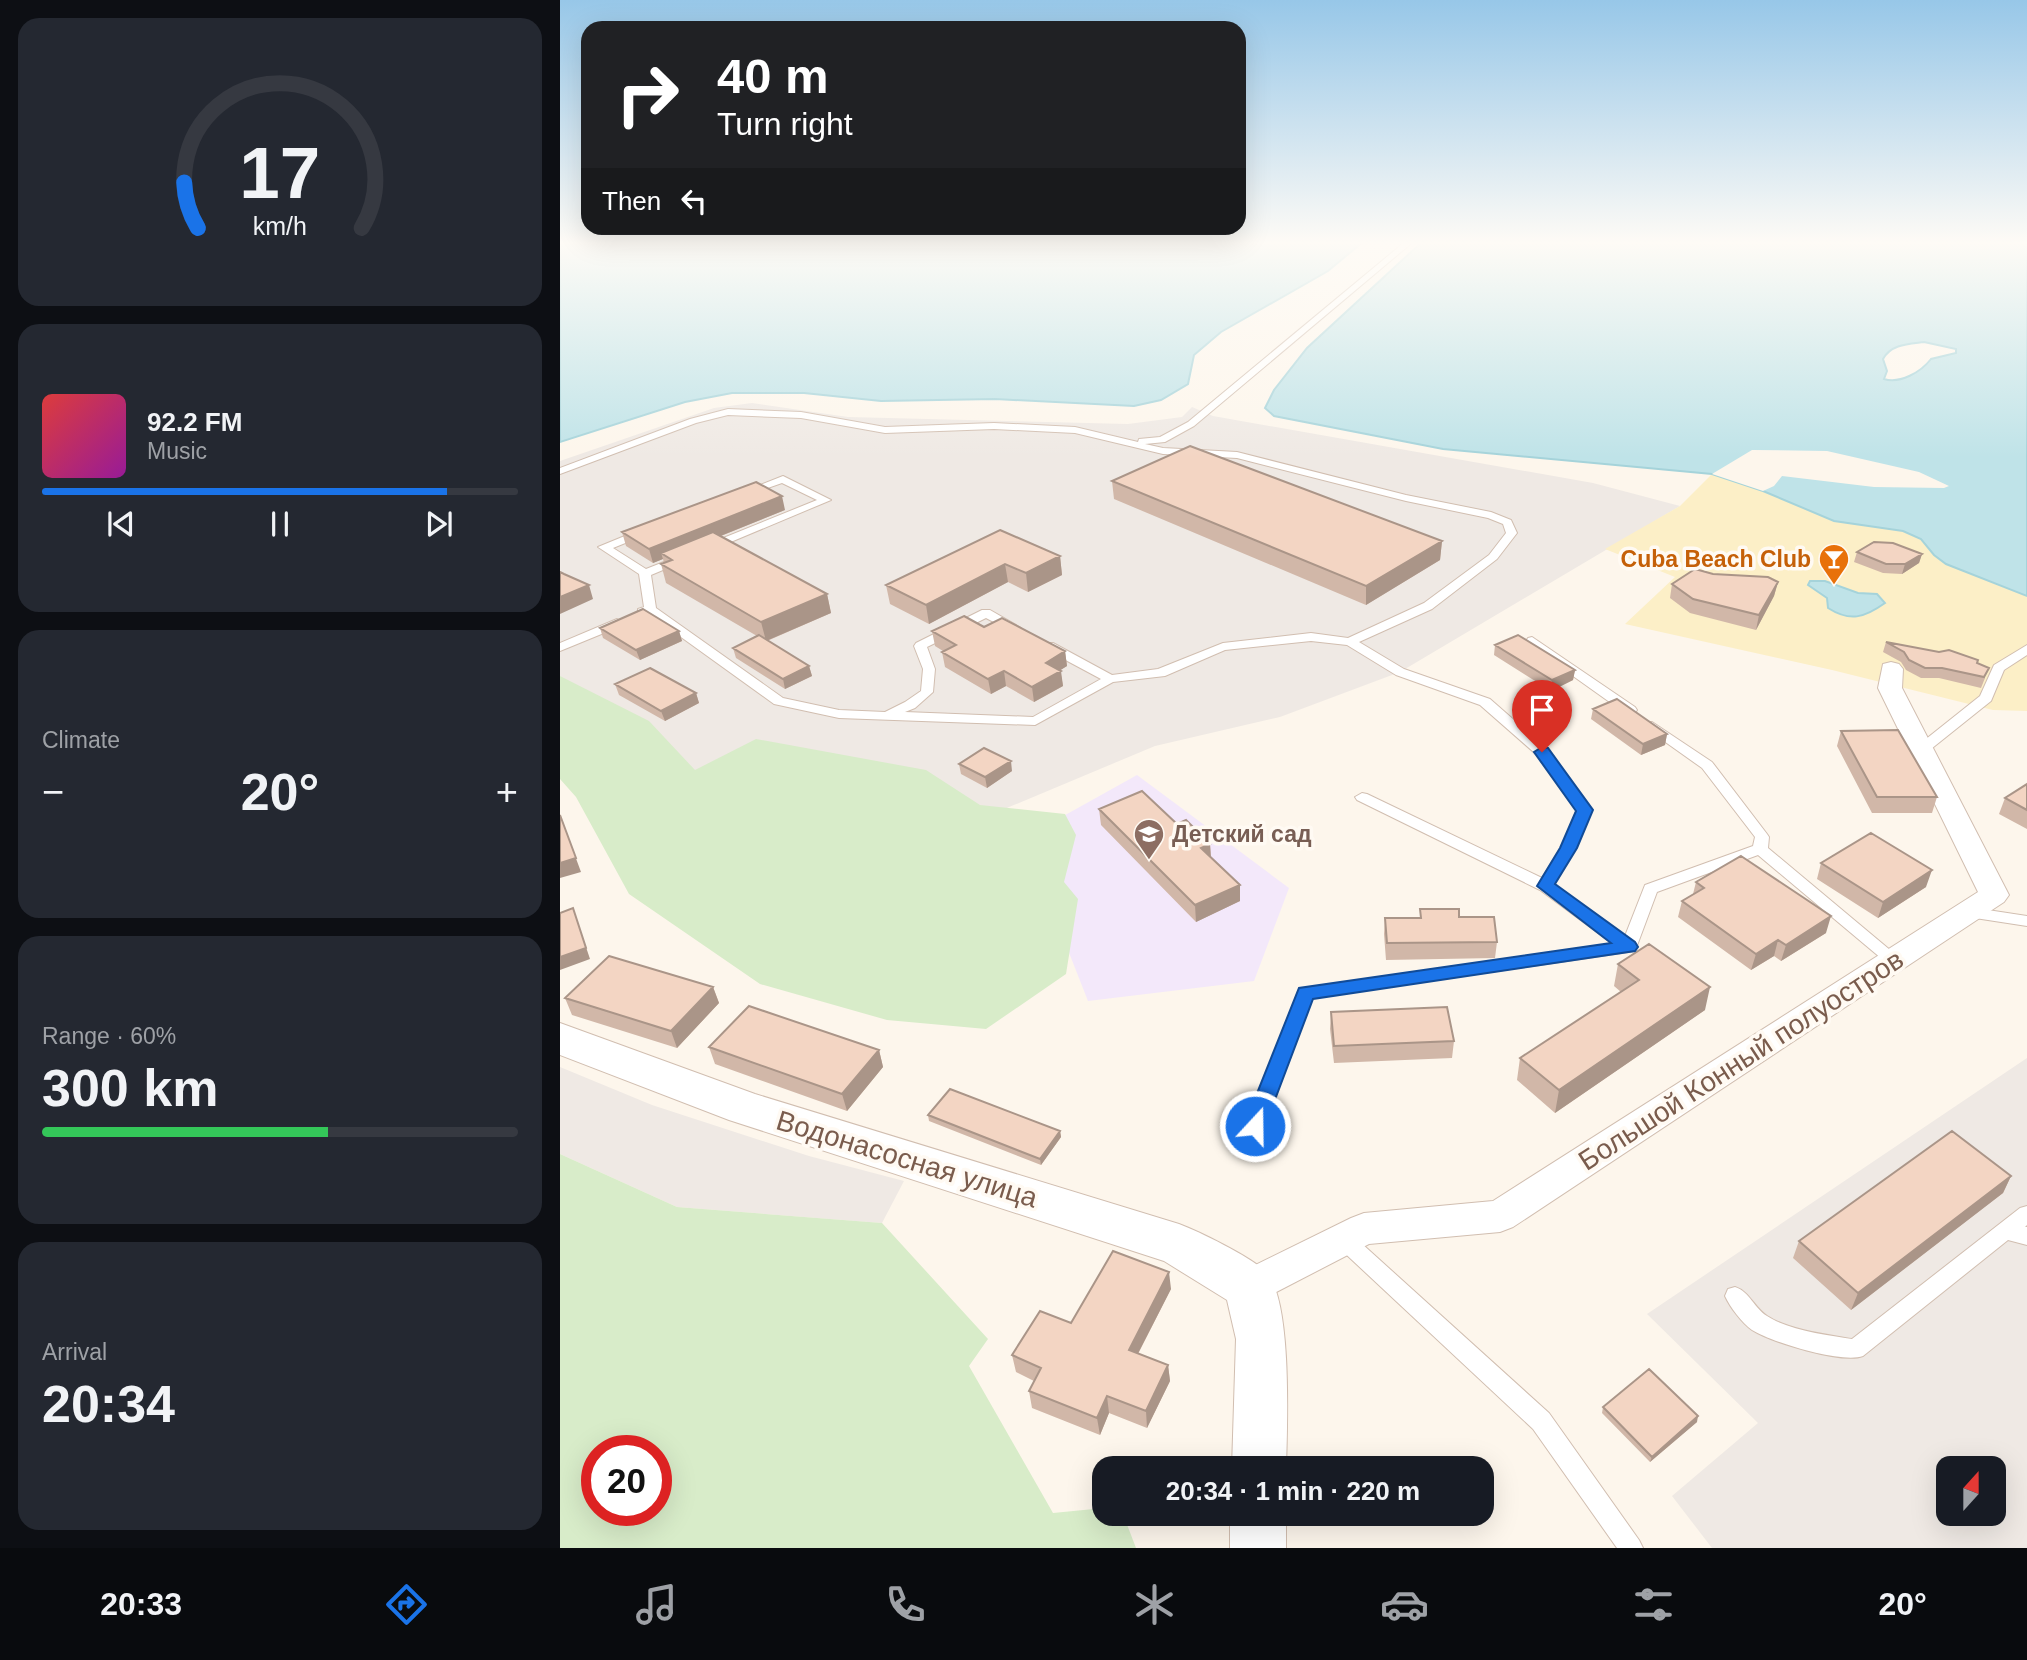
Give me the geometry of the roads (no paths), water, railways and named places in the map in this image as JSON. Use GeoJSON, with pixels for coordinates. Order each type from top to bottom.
{"type":"FeatureCollection","features":[{"type":"Feature","properties":{"kind":"street","name":"Большой Конный полуостров"},"geometry":{"type":"LineString","coordinates":[[1249,1287],[1364,1229],[1500,1216],[1994,895],[1890,688],[1891,669]]}},
{"type":"Feature","properties":{"kind":"street","name":"Водонасосная улица"},"geometry":{"type":"LineString","coordinates":[[560,1038],[744,1108],[1179,1245],[1249,1287]]}},
{"type":"Feature","properties":{"kind":"street"},"geometry":{"type":"LineString","coordinates":[[1249,1287],[1261,1339],[1259,1456]]}},
{"type":"Feature","properties":{"kind":"street"},"geometry":{"type":"LineString","coordinates":[[1258,1526],[1258,1548]]}},
{"type":"Feature","properties":{"kind":"lane"},"geometry":{"type":"LineString","coordinates":[[1126,443],[1161,440],[1191,424],[1325,313]]}},
{"type":"Feature","properties":{"kind":"lane"},"geometry":{"type":"LineString","coordinates":[[560,471],[693,421],[728,412],[801,415],[885,430],[994,426],[1075,430],[1163,451],[1237,455],[1406,498],[1491,514],[1507,522],[1512,533],[1493,557],[1428,606],[1350,642]]}},
{"type":"Feature","properties":{"kind":"lane"},"geometry":{"type":"LineString","coordinates":[[697,552],[826,500],[783,479],[732,498]]}},
{"type":"Feature","properties":{"kind":"lane"},"geometry":{"type":"LineString","coordinates":[[655,527],[604,547],[645,573],[650,609],[779,701],[839,714],[1035,721],[1110,679],[1161,673],[1223,648],[1311,638],[1350,642],[1400,672],[1485,702],[1542,752],[1584,810],[1568,848],[1545,886]]}},
{"type":"Feature","properties":{"kind":"lane"},"geometry":{"type":"LineString","coordinates":[[645,573],[684,558]]}},
{"type":"Feature","properties":{"kind":"lane"},"geometry":{"type":"LineString","coordinates":[[560,647],[650,609]]}},
{"type":"Feature","properties":{"kind":"lane"},"geometry":{"type":"LineString","coordinates":[[886,716],[910,705],[927,692],[929,669],[919,646],[986,613],[1110,679]]}},
{"type":"Feature","properties":{"kind":"lane"},"geometry":{"type":"LineString","coordinates":[[1532,641],[1707,765],[1762,837],[1760,849]]}},
{"type":"Feature","properties":{"kind":"lane"},"geometry":{"type":"LineString","coordinates":[[1921,750],[1986,698],[1998,668],[2027,649]]}},
{"type":"Feature","properties":{"kind":"lane"},"geometry":{"type":"LineString","coordinates":[[1362,797],[1545,886],[1629,947]]}},
{"type":"Feature","properties":{"kind":"lane"},"geometry":{"type":"LineString","coordinates":[[1629,947],[1650,889],[1760,849]]}},
{"type":"Feature","properties":{"kind":"lane"},"geometry":{"type":"LineString","coordinates":[[1760,849],[1894,960]]}},
{"type":"Feature","properties":{"kind":"lane"},"geometry":{"type":"LineString","coordinates":[[1968,912],[2027,920]]}},
{"type":"Feature","properties":{"kind":"lane"},"geometry":{"type":"LineString","coordinates":[[1255,1126],[1306,993],[1629,947]]}},
{"type":"Feature","properties":{"kind":"lane"},"geometry":{"type":"LineString","coordinates":[[1735,1296],[1759,1323],[1811,1343],[1856,1349],[2027,1214]]}},
{"type":"Feature","properties":{"kind":"lane"},"geometry":{"type":"LineString","coordinates":[[2006,1231],[2027,1236]]}},
{"type":"Feature","properties":{"kind":"lane"},"geometry":{"type":"LineString","coordinates":[[1343,1240],[1541,1421],[1631,1548]]}},
{"type":"Feature","properties":{"kind":"water"},"geometry":{"type":"Polygon","coordinates":[[[560,313],[1254,313],[1221,332],[1194,355],[1188,384],[1161,400],[1134,406],[995,399],[881,401],[804,393],[732,393],[685,402],[560,442],[560,313]]]}},
{"type":"Feature","properties":{"kind":"water"},"geometry":{"type":"Polygon","coordinates":[[[1345,313],[2027,313],[2027,596],[1946,564],[1934,555],[1921,539],[1903,531],[1834,521],[1763,491],[1712,474],[1443,449],[1274,416],[1265,408],[1274,390],[1307,348],[1345,313]],[[1924,342],[1907,344],[1886,354],[1883,359],[1887,371],[1884,379],[1897,380],[1910,376],[1931,359],[1956,353],[1956,349],[1924,342]]]}},
{"type":"Feature","properties":{"kind":"water"},"geometry":{"type":"Polygon","coordinates":[[[1810,581],[1825,581],[1858,593],[1877,594],[1885,603],[1864,615],[1843,615],[1828,608],[1827,598],[1808,585],[1810,581]]]}},
{"type":"Feature","properties":{"kind":"place","name":"Cuba Beach Club"},"geometry":{"type":"Point","coordinates":[1834,586]}},
{"type":"Feature","properties":{"kind":"place","name":"Детский сад"},"geometry":{"type":"Point","coordinates":[1149,861]}}]}
